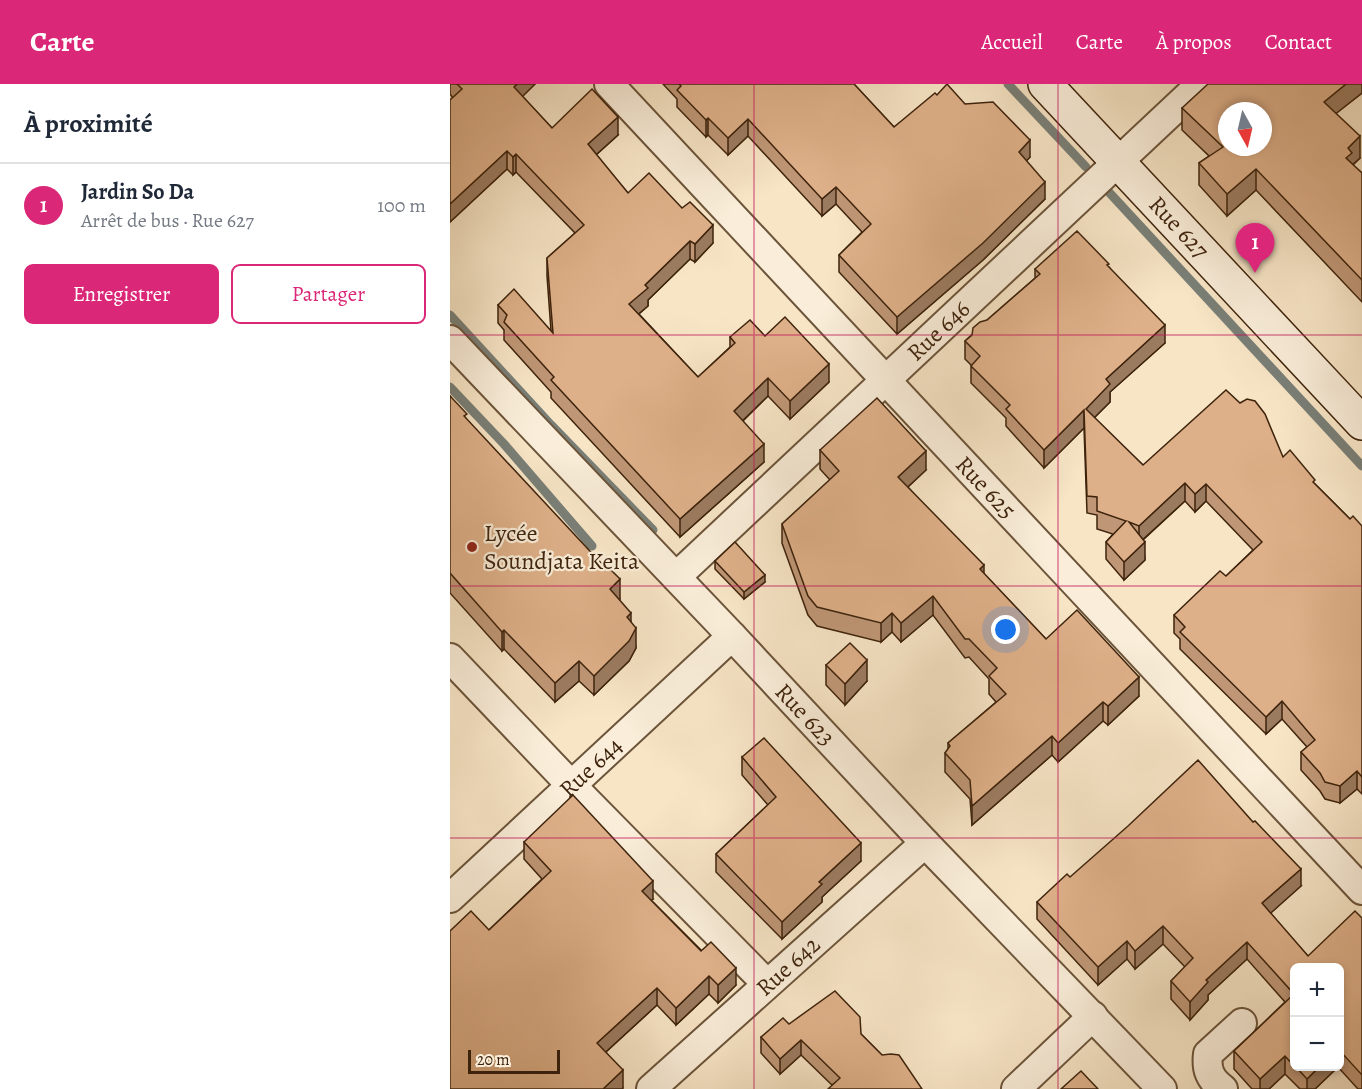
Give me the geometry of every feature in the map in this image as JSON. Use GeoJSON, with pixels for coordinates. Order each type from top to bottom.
{"type":"FeatureCollection","features":[{"type":"Feature","properties":{"kind":"street","name":"Rue 625"},"geometry":{"type":"LineString","coordinates":[[609,84],[1362,890]]}},
{"type":"Feature","properties":{"kind":"street","name":"Rue 627"},"geometry":{"type":"LineString","coordinates":[[1045,84],[1362,423]]}},
{"type":"Feature","properties":{"kind":"street","name":"Rue 646"},"geometry":{"type":"LineString","coordinates":[[676,577],[1201,84]]}},
{"type":"Feature","properties":{"kind":"street","name":"Rue 623"},"geometry":{"type":"LineString","coordinates":[[450,340],[732,636],[925,843],[1162,1089]]}},
{"type":"Feature","properties":{"kind":"street","name":"Rue 644"},"geometry":{"type":"LineString","coordinates":[[450,898],[732,636]]}},
{"type":"Feature","properties":{"kind":"street"},"geometry":{"type":"LineString","coordinates":[[454,670],[766,983]]}},
{"type":"Feature","properties":{"kind":"street","name":"Rue 642"},"geometry":{"type":"LineString","coordinates":[[651,1089],[766,983],[925,843]]}},
{"type":"Feature","properties":{"kind":"street"},"geometry":{"type":"LineString","coordinates":[[1016,1089],[1093,1016]]}},
{"type":"Feature","properties":{"kind":"street"},"geometry":{"type":"LineString","coordinates":[[1223,1089],[1213,1081],[1206,1068],[1208,1054],[1242,1023]]}},
{"type":"Feature","properties":{"kind":"building"},"geometry":{"type":"Polygon","coordinates":[[[457,84],[517,84],[514,87],[552,128],[592,89],[618,117],[588,144],[628,193],[649,173],[682,208],[690,202],[713,225],[695,244],[690,241],[645,285],[648,288],[629,304],[698,377],[735,343],[730,337],[750,320],[765,336],[785,317],[829,364],[790,401],[768,378],[734,411],[764,444],[680,519],[551,380],[554,377],[504,322],[507,315],[498,305],[514,289],[553,333],[547,258],[584,225],[516,154],[513,157],[507,151],[450,204],[450,100],[462,89],[457,84]]]}},
{"type":"Feature","properties":{"kind":"building"},"geometry":{"type":"Polygon","coordinates":[[[679,84],[854,84],[894,127],[935,93],[937,95],[947,84],[965,104],[993,102],[1030,140],[1019,152],[1045,182],[983,243],[897,317],[839,255],[871,224],[836,187],[822,199],[748,119],[728,138],[708,118],[706,120],[677,90],[681,86],[679,84]]]}},
{"type":"Feature","properties":{"kind":"building"},"geometry":{"type":"Polygon","coordinates":[[[1208,84],[1346,84],[1324,102],[1360,136],[1348,148],[1352,153],[1346,158],[1362,173],[1362,280],[1256,169],[1227,194],[1199,163],[1218,150],[1218,156],[1272,156],[1272,102],[1218,102],[1218,142],[1182,108],[1208,84]]]}},
{"type":"Feature","properties":{"kind":"building"},"geometry":{"type":"Polygon","coordinates":[[[1077,231],[1165,325],[1106,379],[1110,384],[1086,409],[1143,465],[1226,390],[1240,403],[1247,399],[1255,401],[1265,414],[1283,457],[1290,450],[1315,480],[1313,482],[1350,519],[1353,516],[1362,526],[1362,777],[1357,771],[1340,786],[1325,782],[1301,752],[1315,740],[1282,701],[1266,717],[1180,632],[1185,627],[1174,615],[1220,571],[1226,576],[1262,542],[1206,484],[1195,494],[1185,483],[1139,526],[1129,522],[1145,542],[1124,562],[1106,542],[1126,521],[1097,511],[1097,497],[1087,496],[1084,410],[1044,450],[1006,409],[1010,405],[971,366],[980,356],[965,341],[972,335],[973,328],[987,320],[1040,274],[1035,269],[1077,231]]]}},
{"type":"Feature","properties":{"kind":"building"},"geometry":{"type":"Polygon","coordinates":[[[450,396],[467,414],[464,416],[602,564],[604,563],[620,579],[610,589],[631,613],[627,617],[636,628],[629,641],[594,676],[579,661],[555,683],[504,630],[502,632],[450,573],[450,396]]]}},
{"type":"Feature","properties":{"kind":"building"},"geometry":{"type":"Polygon","coordinates":[[[877,398],[926,451],[898,477],[984,565],[980,569],[1046,639],[1077,610],[1139,677],[1108,706],[1103,702],[1058,743],[1052,736],[972,806],[970,780],[945,753],[950,746],[948,743],[1006,694],[989,676],[997,668],[969,639],[965,639],[933,596],[901,623],[892,613],[881,623],[817,607],[808,596],[782,524],[839,471],[820,450],[877,398]]]}},
{"type":"Feature","properties":{"kind":"building"},"geometry":{"type":"Polygon","coordinates":[[[735,542],[765,575],[744,592],[715,561],[735,542]]]}},
{"type":"Feature","properties":{"kind":"building"},"geometry":{"type":"Polygon","coordinates":[[[850,643],[867,660],[845,684],[826,665],[850,643]]]}},
{"type":"Feature","properties":{"kind":"building"},"geometry":{"type":"Polygon","coordinates":[[[764,738],[861,843],[819,882],[822,884],[782,922],[716,854],[776,797],[742,757],[764,738]]]}},
{"type":"Feature","properties":{"kind":"building"},"geometry":{"type":"Polygon","coordinates":[[[1198,760],[1253,822],[1255,821],[1301,869],[1262,903],[1308,956],[1355,911],[1362,918],[1362,1075],[1344,1055],[1344,963],[1290,963],[1290,990],[1247,942],[1206,980],[1208,982],[1190,1002],[1171,981],[1193,958],[1163,926],[1135,951],[1127,941],[1098,967],[1037,902],[1067,874],[1070,877],[1198,760]]]}},
{"type":"Feature","properties":{"kind":"building"},"geometry":{"type":"Polygon","coordinates":[[[573,795],[653,881],[642,891],[701,951],[711,942],[736,968],[718,985],[709,976],[676,1008],[657,988],[597,1043],[623,1070],[603,1089],[450,1089],[450,931],[471,911],[489,930],[551,871],[524,842],[573,795]]]}},
{"type":"Feature","properties":{"kind":"building"},"geometry":{"type":"Polygon","coordinates":[[[835,991],[860,1017],[861,1034],[882,1055],[899,1055],[922,1089],[828,1089],[840,1078],[801,1040],[780,1059],[761,1037],[783,1018],[789,1024],[835,991]]]}},
{"type":"Feature","properties":{"kind":"building"},"geometry":{"type":"Polygon","coordinates":[[[1290,998],[1290,1062],[1285,1056],[1260,1079],[1234,1051],[1290,998]]]}},
{"type":"Feature","properties":{"kind":"building"},"geometry":{"type":"Polygon","coordinates":[[[1081,1071],[1098,1089],[1061,1089],[1081,1071]]]}},
{"type":"Feature","properties":{"kind":"building"},"geometry":{"type":"Polygon","coordinates":[[[1300,1071],[1315,1071],[1307,1079],[1300,1071]]]}},
{"type":"Feature","properties":{"kind":"waterway"},"geometry":{"type":"LineString","coordinates":[[1008,84],[1086,167]]}},
{"type":"Feature","properties":{"kind":"waterway"},"geometry":{"type":"LineString","coordinates":[[1106,189],[1362,466]]}},
{"type":"Feature","properties":{"kind":"waterway"},"geometry":{"type":"LineString","coordinates":[[450,315],[551,425],[653,530]]}},
{"type":"Feature","properties":{"kind":"waterway"},"geometry":{"type":"LineString","coordinates":[[450,387],[504,444],[592,546]]}},
{"type":"Feature","properties":{"kind":"place","name":"Jardin So Da"},"geometry":{"type":"Point","coordinates":[1255,273]}},
{"type":"Feature","properties":{"kind":"place","name":"Lycée Soundjata Keita"},"geometry":{"type":"Point","coordinates":[472,547]}}]}
